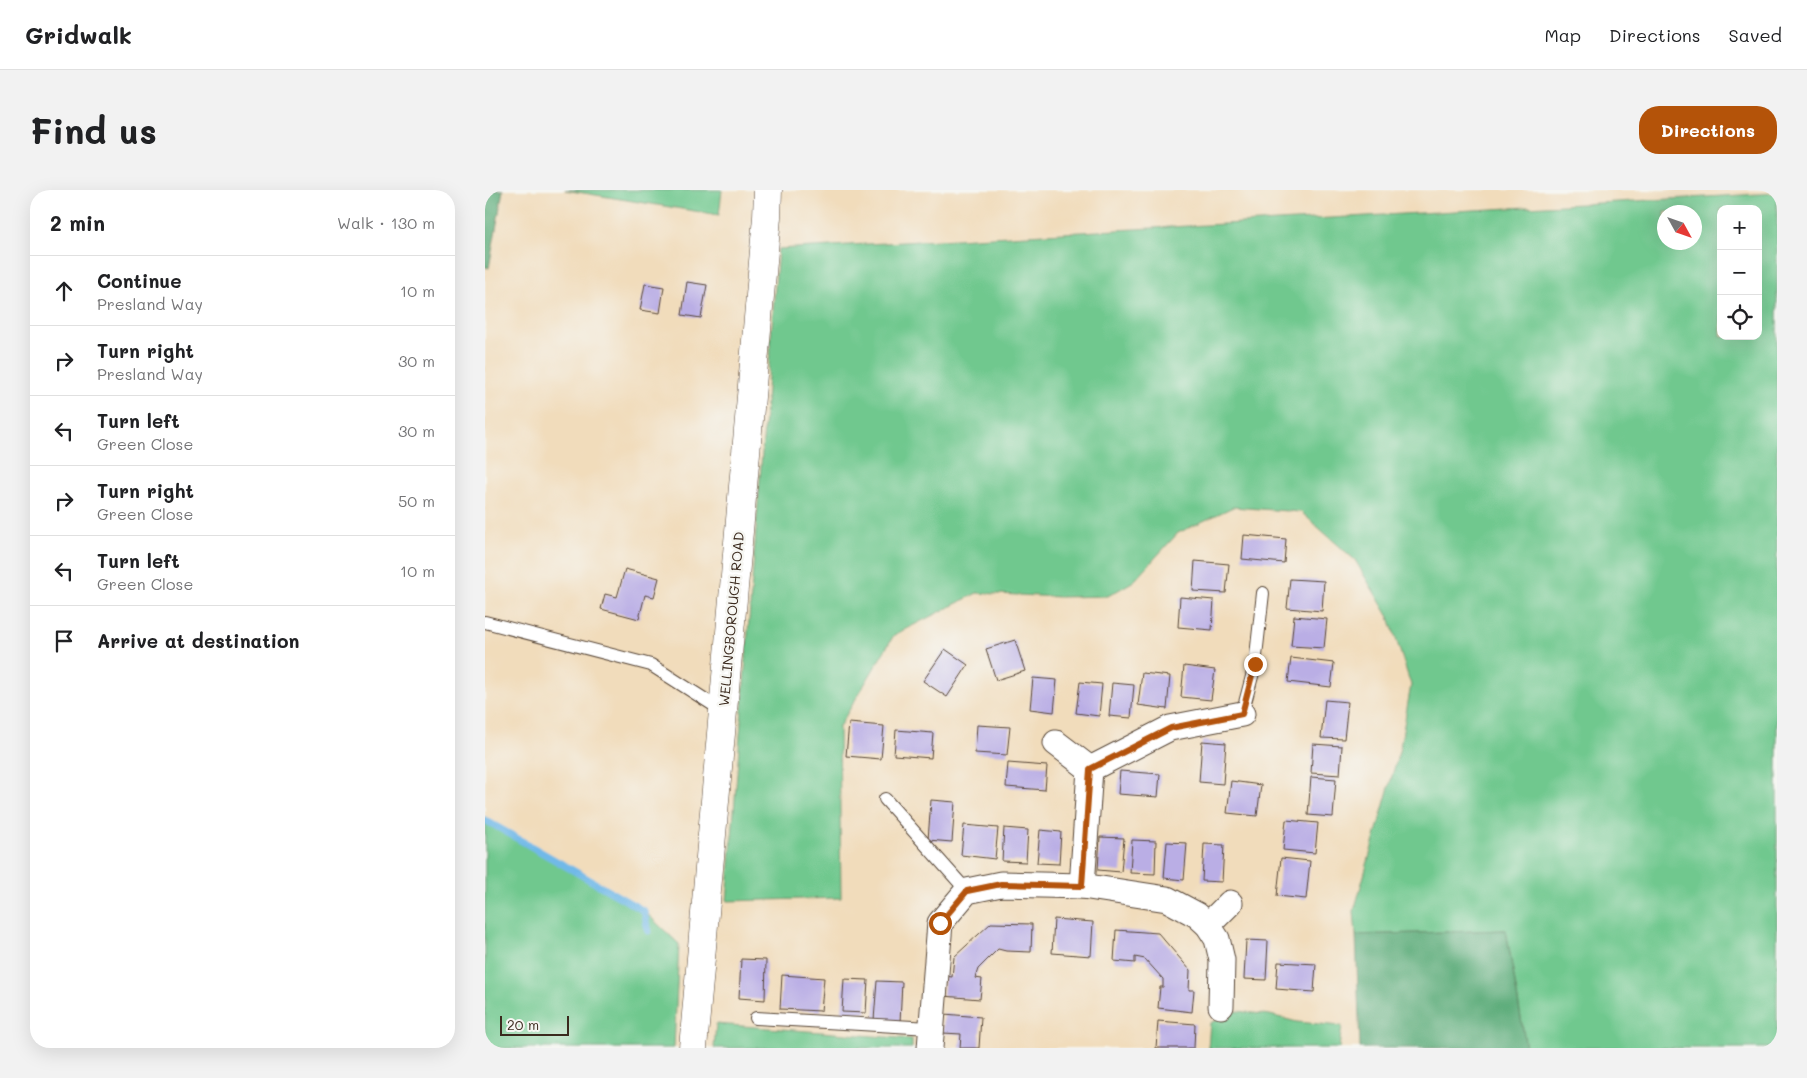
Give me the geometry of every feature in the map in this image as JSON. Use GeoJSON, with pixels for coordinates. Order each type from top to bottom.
{"type":"FeatureCollection","features":[{"type":"Feature","properties":{"kind":"main road","name":"WELLINGBOROUGH ROAD"},"geometry":{"type":"LineString","coordinates":[[693,1048],[768,190]]}},
{"type":"Feature","properties":{"kind":"street"},"geometry":{"type":"LineString","coordinates":[[1090,769],[1171,728],[1242,714]]}},
{"type":"Feature","properties":{"kind":"street"},"geometry":{"type":"LineString","coordinates":[[1056,743],[1090,769]]}},
{"type":"Feature","properties":{"kind":"street"},"geometry":{"type":"LineString","coordinates":[[1082,886],[1090,769]]}},
{"type":"Feature","properties":{"kind":"street"},"geometry":{"type":"LineString","coordinates":[[930,1038],[940,923],[967,891],[1001,884],[1082,886],[1167,899],[1197,914],[1208,925],[1217,939],[1222,960],[1221,1006]]}},
{"type":"Feature","properties":{"kind":"street"},"geometry":{"type":"LineString","coordinates":[[1208,925],[1230,903]]}},
{"type":"Feature","properties":{"kind":"lane"},"geometry":{"type":"LineString","coordinates":[[1242,714],[1255,664],[1263,593]]}},
{"type":"Feature","properties":{"kind":"lane"},"geometry":{"type":"LineString","coordinates":[[485,622],[651,665],[723,711]]}},
{"type":"Feature","properties":{"kind":"lane"},"geometry":{"type":"LineString","coordinates":[[885,799],[967,891]]}},
{"type":"Feature","properties":{"kind":"lane"},"geometry":{"type":"LineString","coordinates":[[756,1018],[930,1038]]}},
{"type":"Feature","properties":{"kind":"green space"},"geometry":{"type":"Polygon","coordinates":[[[485,190],[503,190],[489,268],[485,267],[485,190]]]}},
{"type":"Feature","properties":{"kind":"green space"},"geometry":{"type":"Polygon","coordinates":[[[565,190],[722,190],[719,215],[565,190]]]}},
{"type":"Feature","properties":{"kind":"green space"},"geometry":{"type":"Polygon","coordinates":[[[1777,193],[1777,1048],[1526,1048],[1506,930],[1356,935],[1354,911],[1400,748],[1411,685],[1389,617],[1355,560],[1301,512],[1233,507],[1178,533],[1134,581],[1108,596],[1060,597],[977,593],[894,635],[839,727],[841,898],[727,901],[778,249],[1777,193]]]}},
{"type":"Feature","properties":{"kind":"green space"},"geometry":{"type":"Polygon","coordinates":[[[485,820],[644,911],[679,944],[674,1048],[485,1048],[485,820]]]}},
{"type":"Feature","properties":{"kind":"green space"},"geometry":{"type":"Polygon","coordinates":[[[1506,930],[1526,1048],[1360,1048],[1356,935],[1506,930]]]}},
{"type":"Feature","properties":{"kind":"green space"},"geometry":{"type":"Polygon","coordinates":[[[1237,1011],[1270,1015],[1297,1022],[1342,1026],[1339,1048],[1208,1048],[1210,1023],[1237,1011]]]}},
{"type":"Feature","properties":{"kind":"green space"},"geometry":{"type":"Polygon","coordinates":[[[716,1024],[912,1039],[912,1048],[714,1048],[716,1024]]]}},
{"type":"Feature","properties":{"kind":"building"},"geometry":{"type":"Polygon","coordinates":[[[687,282],[707,285],[701,318],[682,315],[687,282]]]}},
{"type":"Feature","properties":{"kind":"building"},"geometry":{"type":"Polygon","coordinates":[[[645,284],[664,287],[660,313],[640,310],[645,284]]]}},
{"type":"Feature","properties":{"kind":"building"},"geometry":{"type":"Polygon","coordinates":[[[1244,535],[1286,539],[1284,563],[1242,559],[1244,535]]]}},
{"type":"Feature","properties":{"kind":"building"},"geometry":{"type":"Polygon","coordinates":[[[1195,561],[1229,564],[1226,593],[1193,591],[1195,561]]]}},
{"type":"Feature","properties":{"kind":"building"},"geometry":{"type":"Polygon","coordinates":[[[625,569],[659,578],[654,597],[645,595],[639,619],[601,609],[605,594],[617,597],[625,569]]]}},
{"type":"Feature","properties":{"kind":"building"},"geometry":{"type":"Polygon","coordinates":[[[1290,579],[1324,581],[1322,611],[1287,608],[1290,579]]]}},
{"type":"Feature","properties":{"kind":"building"},"geometry":{"type":"Polygon","coordinates":[[[1180,597],[1214,600],[1212,630],[1178,627],[1180,597]]]}},
{"type":"Feature","properties":{"kind":"building"},"geometry":{"type":"Polygon","coordinates":[[[1294,616],[1327,619],[1324,648],[1291,646],[1294,616]]]}},
{"type":"Feature","properties":{"kind":"building"},"geometry":{"type":"Polygon","coordinates":[[[1015,640],[1025,671],[996,680],[986,649],[1015,640]]]}},
{"type":"Feature","properties":{"kind":"building"},"geometry":{"type":"Polygon","coordinates":[[[945,649],[968,665],[947,697],[923,681],[945,649]]]}},
{"type":"Feature","properties":{"kind":"building"},"geometry":{"type":"Polygon","coordinates":[[[1291,658],[1334,663],[1331,687],[1288,682],[1291,658]]]}},
{"type":"Feature","properties":{"kind":"building"},"geometry":{"type":"Polygon","coordinates":[[[1184,666],[1215,670],[1211,700],[1181,697],[1184,666]]]}},
{"type":"Feature","properties":{"kind":"building"},"geometry":{"type":"Polygon","coordinates":[[[1142,673],[1170,676],[1167,709],[1138,705],[1142,673]]]}},
{"type":"Feature","properties":{"kind":"building"},"geometry":{"type":"Polygon","coordinates":[[[1033,678],[1057,680],[1054,712],[1030,709],[1033,678]]]}},
{"type":"Feature","properties":{"kind":"building"},"geometry":{"type":"Polygon","coordinates":[[[1080,682],[1102,684],[1099,716],[1076,713],[1080,682]]]}},
{"type":"Feature","properties":{"kind":"building"},"geometry":{"type":"Polygon","coordinates":[[[1112,683],[1134,685],[1131,718],[1109,716],[1112,683]]]}},
{"type":"Feature","properties":{"kind":"building"},"geometry":{"type":"Polygon","coordinates":[[[1325,700],[1348,702],[1344,739],[1321,738],[1325,700]]]}},
{"type":"Feature","properties":{"kind":"building"},"geometry":{"type":"Polygon","coordinates":[[[849,723],[884,726],[881,759],[846,756],[849,723]]]}},
{"type":"Feature","properties":{"kind":"building"},"geometry":{"type":"Polygon","coordinates":[[[977,725],[1010,727],[1007,755],[975,753],[977,725]]]}},
{"type":"Feature","properties":{"kind":"building"},"geometry":{"type":"Polygon","coordinates":[[[896,730],[933,733],[931,758],[894,755],[896,730]]]}},
{"type":"Feature","properties":{"kind":"building"},"geometry":{"type":"Polygon","coordinates":[[[1202,741],[1226,743],[1223,784],[1199,782],[1202,741]]]}},
{"type":"Feature","properties":{"kind":"building"},"geometry":{"type":"Polygon","coordinates":[[[1313,744],[1342,746],[1340,775],[1311,773],[1313,744]]]}},
{"type":"Feature","properties":{"kind":"building"},"geometry":{"type":"Polygon","coordinates":[[[1008,763],[1047,766],[1045,790],[1006,787],[1008,763]]]}},
{"type":"Feature","properties":{"kind":"building"},"geometry":{"type":"Polygon","coordinates":[[[1120,771],[1160,774],[1158,797],[1118,794],[1120,771]]]}},
{"type":"Feature","properties":{"kind":"building"},"geometry":{"type":"Polygon","coordinates":[[[1311,777],[1336,779],[1333,817],[1308,815],[1311,777]]]}},
{"type":"Feature","properties":{"kind":"building"},"geometry":{"type":"Polygon","coordinates":[[[1231,781],[1261,785],[1257,816],[1227,813],[1231,781]]]}},
{"type":"Feature","properties":{"kind":"building"},"geometry":{"type":"Polygon","coordinates":[[[931,800],[955,802],[952,842],[928,840],[931,800]]]}},
{"type":"Feature","properties":{"kind":"building"},"geometry":{"type":"Polygon","coordinates":[[[1286,820],[1318,823],[1315,853],[1283,850],[1286,820]]]}},
{"type":"Feature","properties":{"kind":"building"},"geometry":{"type":"Polygon","coordinates":[[[964,825],[998,828],[995,859],[961,855],[964,825]]]}},
{"type":"Feature","properties":{"kind":"building"},"geometry":{"type":"Polygon","coordinates":[[[1004,828],[1028,830],[1026,862],[1002,861],[1004,828]]]}},
{"type":"Feature","properties":{"kind":"building"},"geometry":{"type":"Polygon","coordinates":[[[1040,830],[1061,832],[1059,864],[1037,863],[1040,830]]]}},
{"type":"Feature","properties":{"kind":"building"},"geometry":{"type":"Polygon","coordinates":[[[1100,837],[1124,838],[1121,872],[1098,870],[1100,837]]]}},
{"type":"Feature","properties":{"kind":"building"},"geometry":{"type":"Polygon","coordinates":[[[1132,840],[1156,841],[1155,874],[1130,873],[1132,840]]]}},
{"type":"Feature","properties":{"kind":"building"},"geometry":{"type":"Polygon","coordinates":[[[1167,842],[1187,843],[1184,880],[1164,878],[1167,842]]]}},
{"type":"Feature","properties":{"kind":"building"},"geometry":{"type":"Polygon","coordinates":[[[1204,844],[1224,845],[1222,882],[1202,881],[1204,844]]]}},
{"type":"Feature","properties":{"kind":"building"},"geometry":{"type":"Polygon","coordinates":[[[1281,858],[1310,861],[1306,899],[1277,896],[1281,858]]]}},
{"type":"Feature","properties":{"kind":"building"},"geometry":{"type":"Polygon","coordinates":[[[1054,919],[1093,922],[1091,956],[1052,953],[1054,919]]]}},
{"type":"Feature","properties":{"kind":"building"},"geometry":{"type":"Polygon","coordinates":[[[991,923],[1032,924],[1031,952],[998,949],[978,969],[975,978],[982,979],[980,999],[943,996],[945,976],[952,977],[954,957],[991,923]]]}},
{"type":"Feature","properties":{"kind":"building"},"geometry":{"type":"Polygon","coordinates":[[[1116,930],[1158,933],[1190,970],[1189,990],[1194,990],[1192,1012],[1158,1008],[1160,987],[1163,987],[1163,979],[1145,959],[1135,957],[1135,963],[1114,961],[1116,930]]]}},
{"type":"Feature","properties":{"kind":"building"},"geometry":{"type":"Polygon","coordinates":[[[1246,940],[1268,941],[1266,980],[1244,979],[1246,940]]]}},
{"type":"Feature","properties":{"kind":"building"},"geometry":{"type":"Polygon","coordinates":[[[741,959],[766,960],[765,1000],[739,998],[741,959]]]}},
{"type":"Feature","properties":{"kind":"building"},"geometry":{"type":"Polygon","coordinates":[[[1278,962],[1316,964],[1314,992],[1276,989],[1278,962]]]}},
{"type":"Feature","properties":{"kind":"building"},"geometry":{"type":"Polygon","coordinates":[[[782,975],[824,978],[821,1011],[780,1009],[782,975]]]}},
{"type":"Feature","properties":{"kind":"building"},"geometry":{"type":"Polygon","coordinates":[[[844,979],[868,980],[866,1013],[842,1012],[844,979]]]}},
{"type":"Feature","properties":{"kind":"building"},"geometry":{"type":"Polygon","coordinates":[[[877,981],[902,982],[900,1022],[874,1020],[877,981]]]}},
{"type":"Feature","properties":{"kind":"building"},"geometry":{"type":"Polygon","coordinates":[[[944,1014],[981,1017],[979,1048],[960,1048],[961,1034],[943,1033],[944,1014]]]}},
{"type":"Feature","properties":{"kind":"building"},"geometry":{"type":"Polygon","coordinates":[[[1158,1021],[1195,1024],[1194,1048],[1156,1048],[1158,1021]]]}},
{"type":"Feature","properties":{"kind":"waterway"},"geometry":{"type":"LineString","coordinates":[[485,820],[644,911],[648,931]]}},
{"type":"Feature","properties":{"kind":"route"},"geometry":{"type":"LineString","coordinates":[[940,923],[967,891],[1001,884],[1082,886],[1090,769],[1171,728],[1242,714],[1255,664]]}}]}
